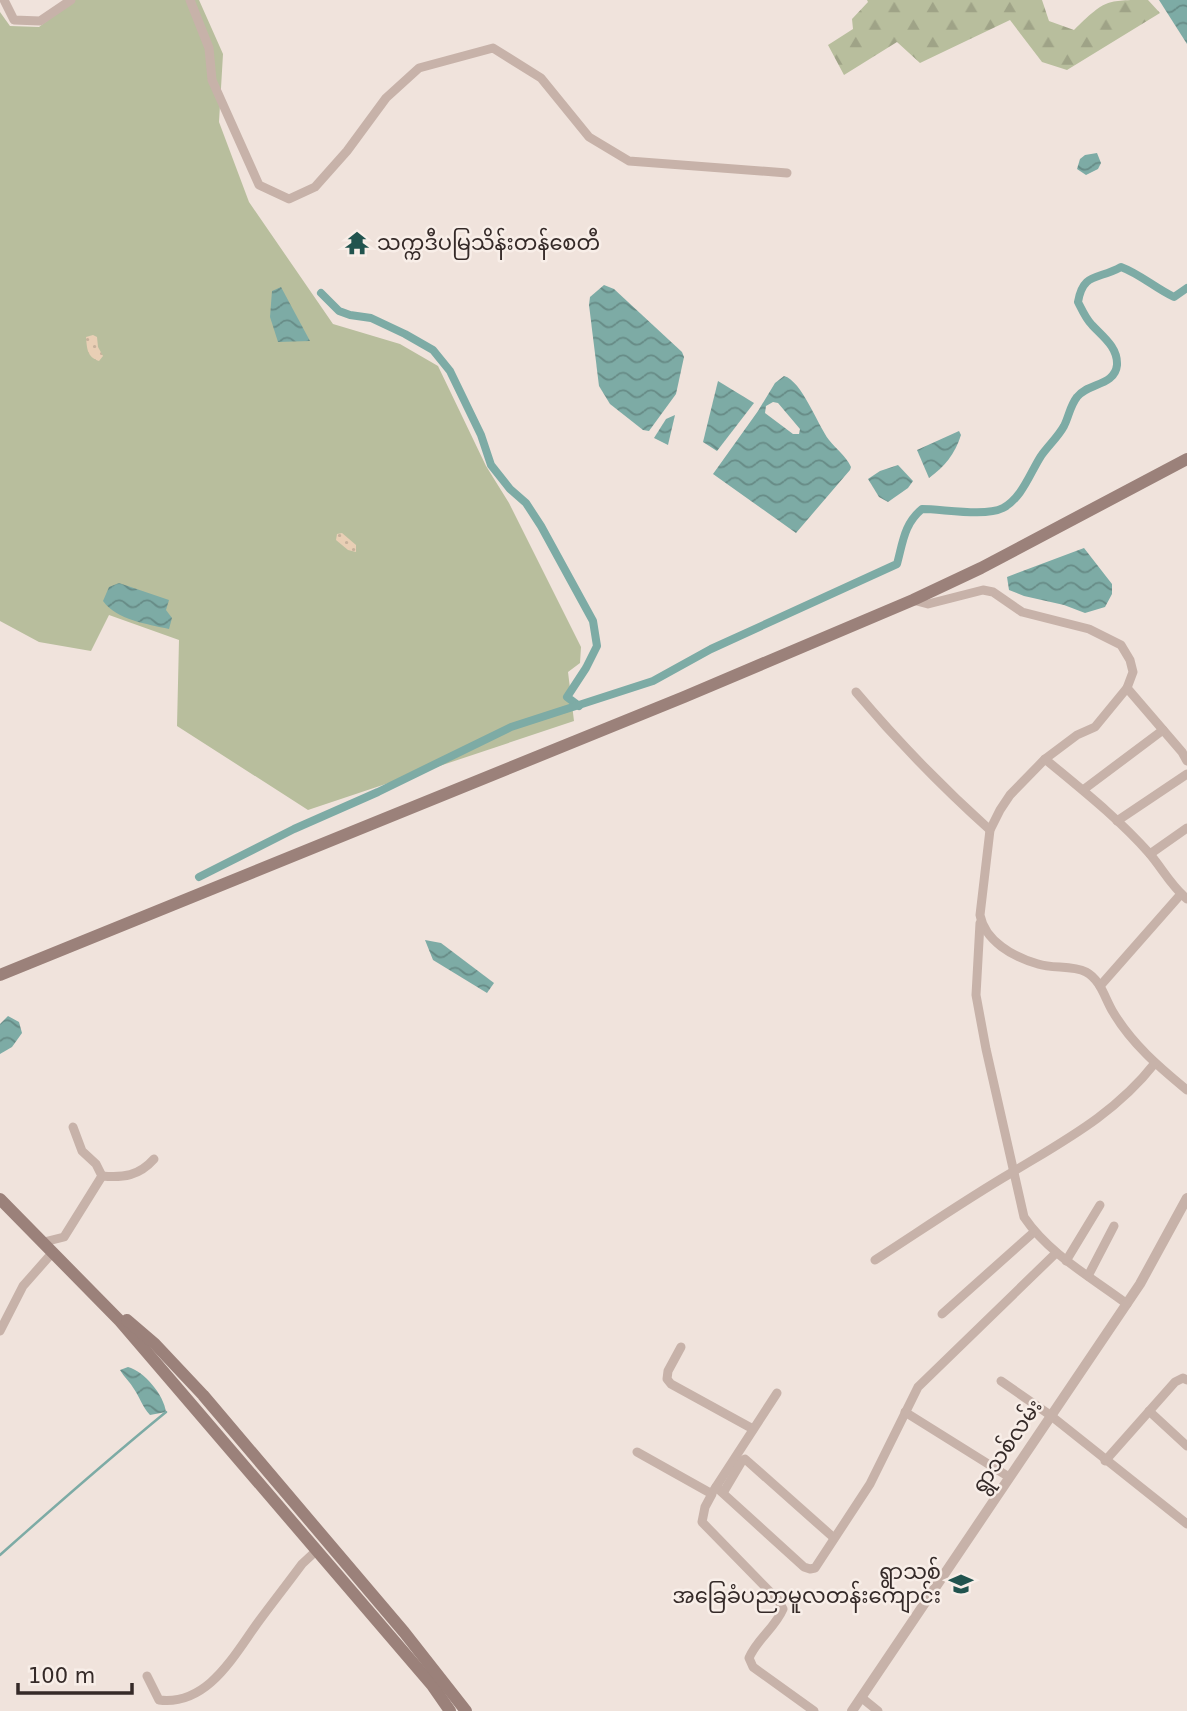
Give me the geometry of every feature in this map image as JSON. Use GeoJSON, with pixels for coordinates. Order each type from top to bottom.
{"type":"FeatureCollection","features":[{"type":"Feature","properties":{"kind":"main road"},"geometry":{"type":"LineString","coordinates":[[0,975],[684,697],[913,600],[981,568],[1187,460]]}},
{"type":"Feature","properties":{"kind":"main road"},"geometry":{"type":"LineString","coordinates":[[0,1199],[120,1321],[432,1685],[450,1711]]}},
{"type":"Feature","properties":{"kind":"main road"},"geometry":{"type":"LineString","coordinates":[[77,1276],[155,1344],[203,1395],[396,1622],[466,1711]]}},
{"type":"Feature","properties":{"kind":"street"},"geometry":{"type":"LineString","coordinates":[[4,0],[14,20],[40,21],[71,0]]}},
{"type":"Feature","properties":{"kind":"street"},"geometry":{"type":"LineString","coordinates":[[190,0],[209,48],[212,80],[259,185],[289,199],[315,187],[386,98],[419,68],[493,48],[541,78],[589,137],[629,161],[787,173]]}},
{"type":"Feature","properties":{"kind":"street"},"geometry":{"type":"LineString","coordinates":[[913,600],[928,604],[983,590],[993,592],[1022,612],[1089,629],[1121,645],[1130,660],[1133,672],[1127,688],[1095,727],[1077,735],[1045,759],[1010,795],[990,830],[980,915],[976,995],[1024,1217],[1034,1232],[1056,1253],[1127,1304]]}},
{"type":"Feature","properties":{"kind":"street"},"geometry":{"type":"LineString","coordinates":[[1127,688],[1187,761]]}},
{"type":"Feature","properties":{"kind":"street"},"geometry":{"type":"LineString","coordinates":[[856,692],[937,783],[990,830]]}},
{"type":"Feature","properties":{"kind":"street"},"geometry":{"type":"LineString","coordinates":[[1083,790],[1163,730]]}},
{"type":"Feature","properties":{"kind":"street"},"geometry":{"type":"LineString","coordinates":[[1045,759],[1118,821],[1150,854],[1184,896],[1100,986]]}},
{"type":"Feature","properties":{"kind":"street"},"geometry":{"type":"LineString","coordinates":[[1118,821],[1187,774]]}},
{"type":"Feature","properties":{"kind":"street"},"geometry":{"type":"LineString","coordinates":[[1150,854],[1187,828]]}},
{"type":"Feature","properties":{"kind":"street"},"geometry":{"type":"LineString","coordinates":[[980,915],[982,928],[989,938],[1002,947],[1038,964],[1088,973],[1100,986],[1113,1012],[1140,1050],[1187,1090]]}},
{"type":"Feature","properties":{"kind":"street"},"geometry":{"type":"LineString","coordinates":[[875,1261],[1013,1172],[1058,1147],[1102,1116],[1136,1088],[1155,1063]]}},
{"type":"Feature","properties":{"kind":"street"},"geometry":{"type":"LineString","coordinates":[[73,1127],[82,1151],[96,1164],[102,1176]]}},
{"type":"Feature","properties":{"kind":"street"},"geometry":{"type":"LineString","coordinates":[[102,1176],[124,1178],[147,1167],[154,1159]]}},
{"type":"Feature","properties":{"kind":"street"},"geometry":{"type":"LineString","coordinates":[[0,1331],[23,1286],[48,1247],[64,1237],[102,1176]]}},
{"type":"Feature","properties":{"kind":"street","name":"ရွာသစ်လမ်း"},"geometry":{"type":"LineString","coordinates":[[852,1711],[1127,1304],[1187,1198]]}},
{"type":"Feature","properties":{"kind":"street"},"geometry":{"type":"LineString","coordinates":[[1066,1261],[1100,1205]]}},
{"type":"Feature","properties":{"kind":"street"},"geometry":{"type":"LineString","coordinates":[[1088,1276],[1114,1226]]}},
{"type":"Feature","properties":{"kind":"street"},"geometry":{"type":"LineString","coordinates":[[942,1314],[1034,1232]]}},
{"type":"Feature","properties":{"kind":"street"},"geometry":{"type":"LineString","coordinates":[[637,1452],[717,1492],[804,1567],[815,1567],[870,1484],[918,1387],[1056,1253]]}},
{"type":"Feature","properties":{"kind":"street"},"geometry":{"type":"LineString","coordinates":[[681,1348],[668,1371],[667,1379],[671,1384],[752,1429]]}},
{"type":"Feature","properties":{"kind":"street"},"geometry":{"type":"LineString","coordinates":[[1105,1461],[1175,1381],[1183,1378],[1187,1380]]}},
{"type":"Feature","properties":{"kind":"street"},"geometry":{"type":"LineString","coordinates":[[1001,1381],[1050,1415],[1187,1524]]}},
{"type":"Feature","properties":{"kind":"street"},"geometry":{"type":"LineString","coordinates":[[717,1492],[752,1429],[777,1393]]}},
{"type":"Feature","properties":{"kind":"street"},"geometry":{"type":"LineString","coordinates":[[1149,1411],[1187,1446]]}},
{"type":"Feature","properties":{"kind":"street"},"geometry":{"type":"LineString","coordinates":[[905,1412],[1009,1478]]}},
{"type":"Feature","properties":{"kind":"street"},"geometry":{"type":"LineString","coordinates":[[814,1711],[753,1667],[749,1658],[754,1648],[778,1620],[783,1609],[778,1600],[702,1522],[705,1507],[745,1459],[834,1538]]}},
{"type":"Feature","properties":{"kind":"street"},"geometry":{"type":"LineString","coordinates":[[147,1676],[159,1700],[171,1702],[187,1698],[206,1686],[223,1671],[302,1564],[316,1551]]}},
{"type":"Feature","properties":{"kind":"street"},"geometry":{"type":"LineString","coordinates":[[862,1698],[878,1711]]}},
{"type":"Feature","properties":{"kind":"green space"},"geometry":{"type":"Polygon","coordinates":[[[74,0],[199,0],[223,54],[219,122],[249,202],[333,324],[400,344],[438,366],[486,466],[509,503],[581,647],[580,663],[568,672],[574,721],[308,810],[177,726],[179,640],[109,615],[91,651],[39,642],[0,621],[0,12],[10,26],[39,27],[74,0]]]}},
{"type":"Feature","properties":{"kind":"green space"},"geometry":{"type":"Polygon","coordinates":[[[867,0],[1042,0],[1049,21],[1074,30],[1100,7],[1123,0],[1148,0],[1160,13],[1067,70],[1042,62],[1010,20],[920,63],[897,42],[844,75],[828,45],[853,29],[852,19],[867,0]]]}},
{"type":"Feature","properties":{"kind":"sand"},"geometry":{"type":"Polygon","coordinates":[[[86,337],[97,337],[103,356],[99,361],[90,355],[87,349],[86,337]]]}},
{"type":"Feature","properties":{"kind":"sand"},"geometry":{"type":"Polygon","coordinates":[[[342,533],[356,545],[356,552],[348,550],[336,540],[337,534],[342,533]]]}},
{"type":"Feature","properties":{"kind":"water"},"geometry":{"type":"Polygon","coordinates":[[[1159,0],[1187,0],[1187,44],[1159,0]]]}},
{"type":"Feature","properties":{"kind":"water"},"geometry":{"type":"Polygon","coordinates":[[[1097,153],[1101,163],[1098,169],[1086,175],[1077,169],[1080,159],[1085,155],[1097,153]]]}},
{"type":"Feature","properties":{"kind":"water"},"geometry":{"type":"Polygon","coordinates":[[[604,285],[614,289],[682,352],[684,357],[676,394],[649,431],[643,430],[610,404],[599,386],[589,305],[590,297],[604,285]]]}},
{"type":"Feature","properties":{"kind":"water"},"geometry":{"type":"Polygon","coordinates":[[[281,287],[310,341],[278,342],[270,317],[272,291],[281,287]]]}},
{"type":"Feature","properties":{"kind":"water"},"geometry":{"type":"Polygon","coordinates":[[[784,376],[797,386],[824,433],[851,467],[796,533],[713,474],[775,383],[784,376]],[[773,402],[766,406],[765,413],[793,434],[799,434],[800,429],[778,403],[773,402]]]}},
{"type":"Feature","properties":{"kind":"water"},"geometry":{"type":"Polygon","coordinates":[[[718,381],[754,403],[717,451],[703,442],[718,381]]]}},
{"type":"Feature","properties":{"kind":"water"},"geometry":{"type":"Polygon","coordinates":[[[675,415],[668,445],[654,438],[666,419],[675,415]]]}},
{"type":"Feature","properties":{"kind":"water"},"geometry":{"type":"Polygon","coordinates":[[[959,431],[959,442],[952,454],[929,478],[917,450],[959,431]]]}},
{"type":"Feature","properties":{"kind":"water"},"geometry":{"type":"Polygon","coordinates":[[[898,465],[913,481],[908,488],[888,502],[879,497],[868,479],[880,471],[898,465]]]}},
{"type":"Feature","properties":{"kind":"water"},"geometry":{"type":"Polygon","coordinates":[[[1084,548],[1112,584],[1112,594],[1105,607],[1085,613],[1009,590],[1007,577],[1084,548]]]}},
{"type":"Feature","properties":{"kind":"water"},"geometry":{"type":"Polygon","coordinates":[[[119,583],[169,600],[166,610],[172,618],[169,629],[133,620],[109,607],[103,601],[109,587],[119,583]]]}},
{"type":"Feature","properties":{"kind":"water"},"geometry":{"type":"Polygon","coordinates":[[[425,940],[441,943],[494,983],[487,993],[433,960],[425,940]]]}},
{"type":"Feature","properties":{"kind":"water"},"geometry":{"type":"Polygon","coordinates":[[[8,1016],[19,1022],[22,1033],[12,1047],[0,1054],[0,1024],[8,1016]]]}},
{"type":"Feature","properties":{"kind":"water"},"geometry":{"type":"Polygon","coordinates":[[[128,1367],[140,1373],[152,1385],[166,1412],[150,1415],[120,1370],[128,1367]]]}},
{"type":"Feature","properties":{"kind":"waterway"},"geometry":{"type":"LineString","coordinates":[[199,877],[511,727],[653,681],[711,649],[897,564],[908,527],[922,509],[986,512],[1010,504],[1041,456],[1062,430],[1077,397],[1087,389],[1106,381],[1115,372],[1117,359],[1112,347],[1088,320],[1078,302],[1080,292],[1088,281],[1121,267],[1174,297],[1187,288]]}},
{"type":"Feature","properties":{"kind":"waterway"},"geometry":{"type":"LineString","coordinates":[[321,293],[339,311],[371,318],[433,350],[450,371],[481,435],[491,465],[510,489],[526,503],[593,621],[597,646],[567,697],[579,706]]}},
{"type":"Feature","properties":{"kind":"waterway"},"geometry":{"type":"LineString","coordinates":[[0,1555],[166,1412]]}},
{"type":"Feature","properties":{"kind":"place","name":"သက္ကဒီပမြသိန်းတန်စေတီ"},"geometry":{"type":"Point","coordinates":[357,243]}},
{"type":"Feature","properties":{"kind":"place","name":"ရွာသစ် အခြေခံပညာမူလတန်းကျောင်း"},"geometry":{"type":"Point","coordinates":[961,1584]}}]}
